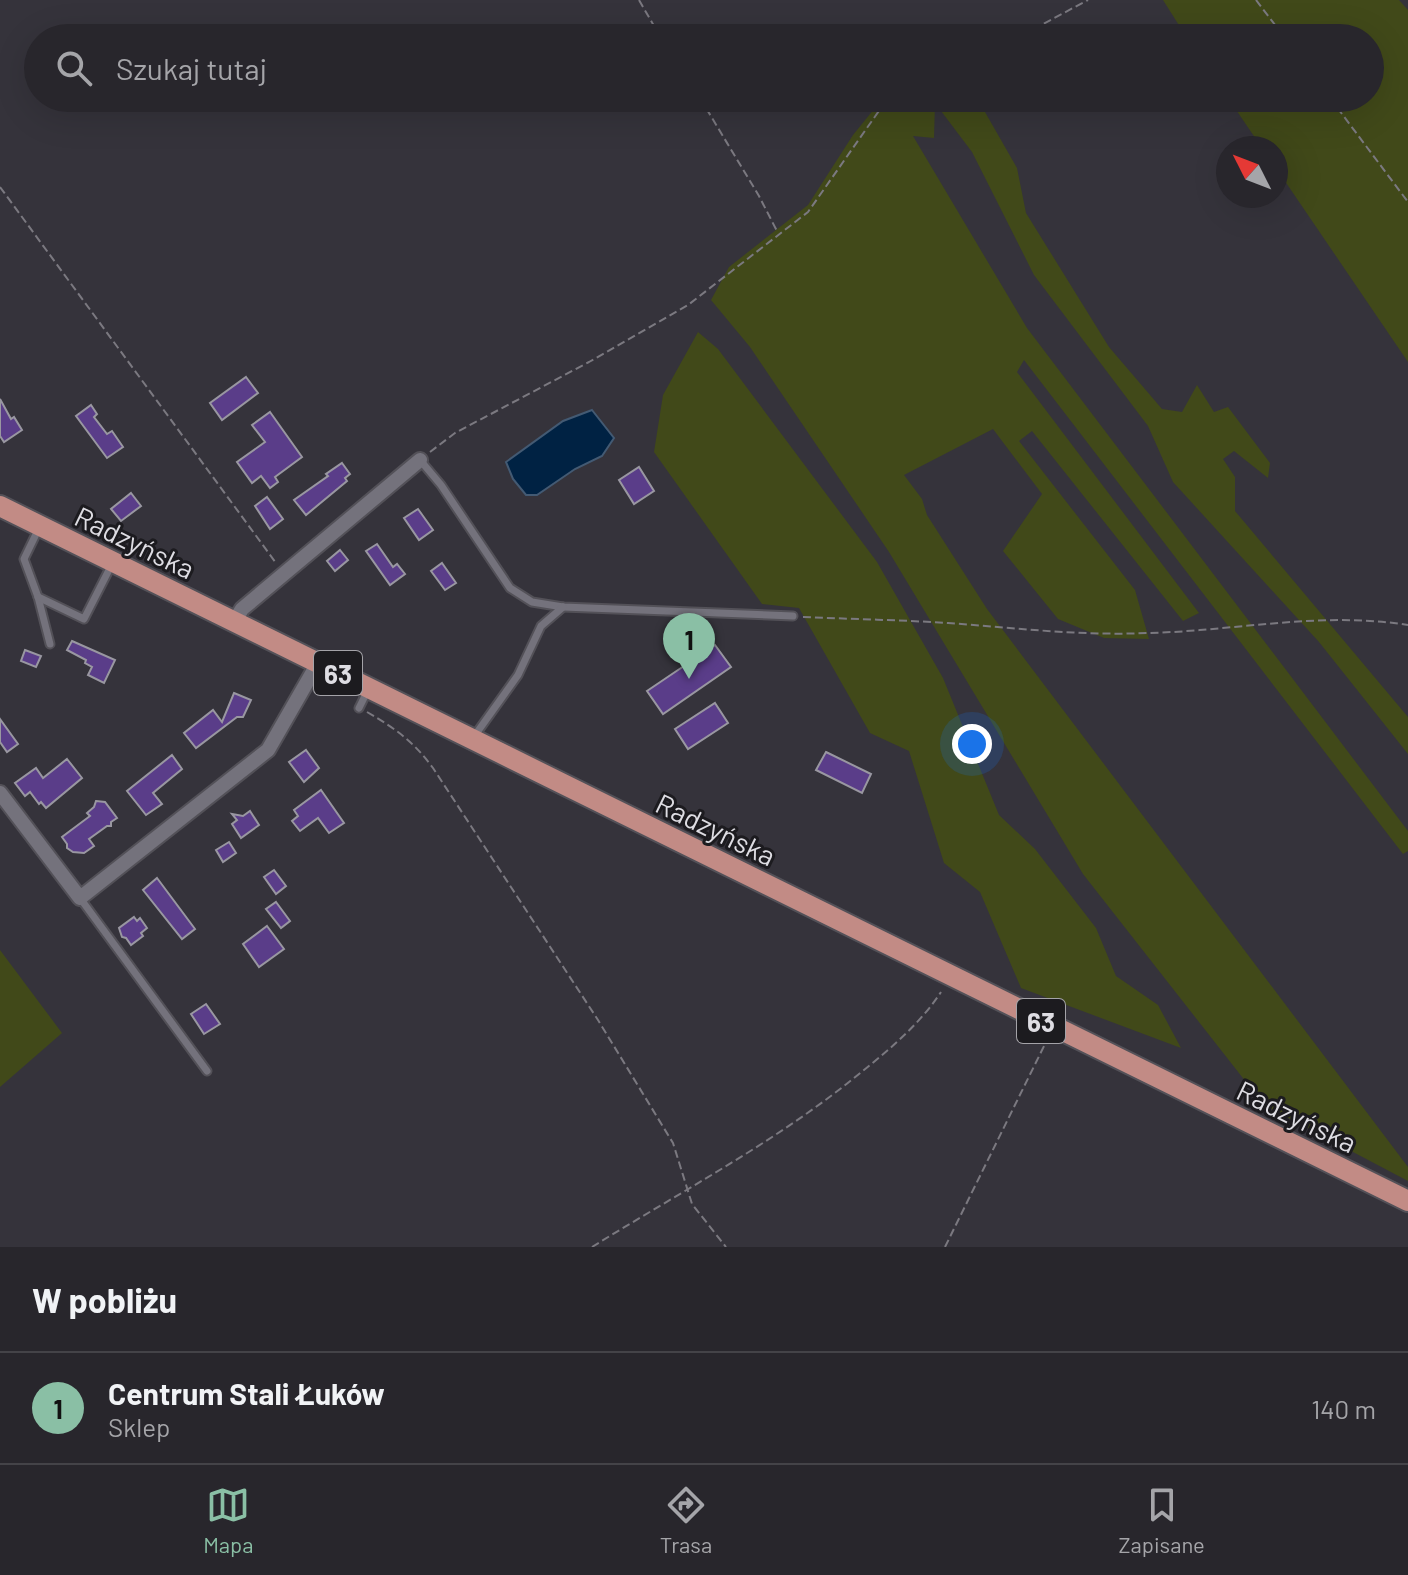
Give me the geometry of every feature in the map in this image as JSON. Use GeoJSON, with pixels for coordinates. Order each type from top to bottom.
{"type":"FeatureCollection","features":[{"type":"Feature","properties":{"kind":"main road","name":"Radzyńska"},"geometry":{"type":"LineString","coordinates":[[0,506],[1408,1201]]}},
{"type":"Feature","properties":{"kind":"street"},"geometry":{"type":"LineString","coordinates":[[234,622],[242,609],[420,460]]}},
{"type":"Feature","properties":{"kind":"street"},"geometry":{"type":"LineString","coordinates":[[0,793],[80,898],[268,750],[318,663]]}},
{"type":"Feature","properties":{"kind":"lane"},"geometry":{"type":"LineString","coordinates":[[420,460],[441,485],[510,588],[532,602],[563,607],[793,616]]}},
{"type":"Feature","properties":{"kind":"lane"},"geometry":{"type":"LineString","coordinates":[[40,526],[24,559],[50,644]]}},
{"type":"Feature","properties":{"kind":"lane"},"geometry":{"type":"LineString","coordinates":[[38,597],[84,619],[113,562]]}},
{"type":"Feature","properties":{"kind":"lane"},"geometry":{"type":"LineString","coordinates":[[471,739],[518,675],[541,626],[563,607]]}},
{"type":"Feature","properties":{"kind":"lane"},"geometry":{"type":"LineString","coordinates":[[359,708],[369,688]]}},
{"type":"Feature","properties":{"kind":"lane"},"geometry":{"type":"LineString","coordinates":[[80,898],[207,1071]]}},
{"type":"Feature","properties":{"kind":"path"},"geometry":{"type":"LineString","coordinates":[[639,0],[653,24]]}},
{"type":"Feature","properties":{"kind":"path"},"geometry":{"type":"LineString","coordinates":[[1043,24],[1088,0]]}},
{"type":"Feature","properties":{"kind":"path"},"geometry":{"type":"LineString","coordinates":[[1256,0],[1274,24]]}},
{"type":"Feature","properties":{"kind":"path"},"geometry":{"type":"LineString","coordinates":[[708,112],[778,234]]}},
{"type":"Feature","properties":{"kind":"path"},"geometry":{"type":"LineString","coordinates":[[420,460],[455,433],[688,305],[808,212],[878,112]]}},
{"type":"Feature","properties":{"kind":"path"},"geometry":{"type":"LineString","coordinates":[[1340,112],[1408,202]]}},
{"type":"Feature","properties":{"kind":"path"},"geometry":{"type":"LineString","coordinates":[[0,187],[285,574]]}},
{"type":"Feature","properties":{"kind":"path"},"geometry":{"type":"LineString","coordinates":[[793,616],[947,623],[1051,632],[1146,634],[1323,619],[1369,619],[1408,625]]}},
{"type":"Feature","properties":{"kind":"path"},"geometry":{"type":"LineString","coordinates":[[359,708],[400,732],[417,746],[433,768],[598,1020],[665,1130],[681,1163],[692,1204],[726,1247]]}},
{"type":"Feature","properties":{"kind":"path"},"geometry":{"type":"LineString","coordinates":[[592,1247],[820,1106],[918,1021],[950,976]]}},
{"type":"Feature","properties":{"kind":"path"},"geometry":{"type":"LineString","coordinates":[[945,1247],[1053,1027]]}},
{"type":"Feature","properties":{"kind":"green space"},"geometry":{"type":"Polygon","coordinates":[[[1163,0],[1399,0],[1408,10],[1408,362],[1288,186],[1288,136],[1254,136],[1238,112],[1384,112],[1384,24],[1178,24],[1163,0]]]}},
{"type":"Feature","properties":{"kind":"green space"},"geometry":{"type":"Polygon","coordinates":[[[872,112],[935,112],[934,138],[913,136],[1027,328],[1408,831],[1408,851],[1403,854],[1024,360],[1017,372],[1199,613],[1183,621],[1032,431],[1019,441],[1135,590],[1149,639],[1104,638],[1058,619],[1003,551],[1042,494],[993,429],[904,475],[922,499],[927,515],[987,609],[1408,1167],[1408,1181],[1264,1105],[1083,874],[889,552],[750,347],[711,300],[729,267],[808,205],[872,112]]]}},
{"type":"Feature","properties":{"kind":"green space"},"geometry":{"type":"Polygon","coordinates":[[[942,112],[985,112],[1017,168],[1026,213],[1109,347],[1162,409],[1182,412],[1197,385],[1214,412],[1228,407],[1270,463],[1268,478],[1234,451],[1223,459],[1235,477],[1235,511],[1408,717],[1408,754],[1319,642],[1173,482],[1148,426],[1034,275],[972,152],[942,112]]]}},
{"type":"Feature","properties":{"kind":"green space"},"geometry":{"type":"Polygon","coordinates":[[[698,332],[718,349],[877,562],[943,678],[999,815],[1035,849],[1096,928],[1116,976],[1158,1005],[1181,1048],[1021,988],[980,892],[944,863],[909,751],[870,733],[799,608],[762,604],[654,452],[663,395],[698,332]]]}},
{"type":"Feature","properties":{"kind":"green space"},"geometry":{"type":"Polygon","coordinates":[[[0,950],[62,1033],[0,1087],[0,950]]]}},
{"type":"Feature","properties":{"kind":"water"},"geometry":{"type":"Polygon","coordinates":[[[592,410],[614,438],[602,456],[575,469],[537,495],[526,495],[513,479],[506,462],[563,421],[592,410]]]}},
{"type":"Feature","properties":{"kind":"building"},"geometry":{"type":"Polygon","coordinates":[[[246,377],[258,393],[222,420],[210,403],[246,377]]]}},
{"type":"Feature","properties":{"kind":"building"},"geometry":{"type":"Polygon","coordinates":[[[0,399],[11,419],[14,417],[22,430],[4,442],[0,436],[0,399]]]}},
{"type":"Feature","properties":{"kind":"building"},"geometry":{"type":"Polygon","coordinates":[[[91,405],[97,414],[94,417],[107,434],[112,431],[123,447],[107,458],[76,416],[91,405]]]}},
{"type":"Feature","properties":{"kind":"building"},"geometry":{"type":"Polygon","coordinates":[[[270,412],[302,457],[275,477],[278,482],[270,488],[261,476],[252,483],[237,462],[265,442],[252,425],[270,412]]]}},
{"type":"Feature","properties":{"kind":"building"},"geometry":{"type":"Polygon","coordinates":[[[342,463],[350,474],[345,478],[347,481],[306,515],[294,500],[342,463]]]}},
{"type":"Feature","properties":{"kind":"building"},"geometry":{"type":"Polygon","coordinates":[[[639,467],[654,491],[634,504],[619,480],[639,467]]]}},
{"type":"Feature","properties":{"kind":"building"},"geometry":{"type":"Polygon","coordinates":[[[131,493],[141,506],[121,521],[111,509],[131,493]]]}},
{"type":"Feature","properties":{"kind":"building"},"geometry":{"type":"Polygon","coordinates":[[[267,497],[283,519],[270,529],[255,506],[267,497]]]}},
{"type":"Feature","properties":{"kind":"building"},"geometry":{"type":"Polygon","coordinates":[[[418,509],[433,530],[419,540],[404,518],[418,509]]]}},
{"type":"Feature","properties":{"kind":"building"},"geometry":{"type":"Polygon","coordinates":[[[377,544],[393,567],[397,564],[405,574],[390,585],[366,551],[377,544]]]}},
{"type":"Feature","properties":{"kind":"building"},"geometry":{"type":"Polygon","coordinates":[[[340,550],[348,560],[335,571],[327,561],[340,550]]]}},
{"type":"Feature","properties":{"kind":"building"},"geometry":{"type":"Polygon","coordinates":[[[442,563],[456,583],[445,590],[431,571],[442,563]]]}},
{"type":"Feature","properties":{"kind":"building"},"geometry":{"type":"Polygon","coordinates":[[[72,641],[115,660],[104,683],[88,675],[92,667],[85,663],[86,660],[67,650],[72,641]]]}},
{"type":"Feature","properties":{"kind":"building"},"geometry":{"type":"Polygon","coordinates":[[[715,645],[731,667],[663,714],[647,691],[715,645]]]}},
{"type":"Feature","properties":{"kind":"building"},"geometry":{"type":"Polygon","coordinates":[[[25,650],[41,656],[36,667],[21,661],[25,650]]]}},
{"type":"Feature","properties":{"kind":"building"},"geometry":{"type":"Polygon","coordinates":[[[234,693],[251,700],[243,717],[237,717],[196,748],[184,733],[213,710],[222,722],[234,693]]]}},
{"type":"Feature","properties":{"kind":"building"},"geometry":{"type":"Polygon","coordinates":[[[715,703],[728,723],[688,749],[675,729],[715,703]]]}},
{"type":"Feature","properties":{"kind":"building"},"geometry":{"type":"Polygon","coordinates":[[[0,719],[18,744],[7,752],[0,742],[0,719]]]}},
{"type":"Feature","properties":{"kind":"building"},"geometry":{"type":"Polygon","coordinates":[[[306,750],[319,768],[304,782],[289,762],[306,750]]]}},
{"type":"Feature","properties":{"kind":"building"},"geometry":{"type":"Polygon","coordinates":[[[826,752],[871,774],[862,793],[816,770],[826,752]]]}},
{"type":"Feature","properties":{"kind":"building"},"geometry":{"type":"Polygon","coordinates":[[[172,755],[182,769],[153,793],[162,804],[146,815],[127,791],[172,755]]]}},
{"type":"Feature","properties":{"kind":"building"},"geometry":{"type":"Polygon","coordinates":[[[67,759],[82,778],[46,808],[30,792],[25,796],[15,783],[36,768],[43,778],[67,759]]]}},
{"type":"Feature","properties":{"kind":"building"},"geometry":{"type":"Polygon","coordinates":[[[321,790],[344,823],[329,833],[318,818],[300,831],[292,821],[298,816],[294,810],[321,790]]]}},
{"type":"Feature","properties":{"kind":"building"},"geometry":{"type":"Polygon","coordinates":[[[96,801],[105,802],[117,818],[111,826],[89,839],[94,846],[84,853],[73,852],[67,848],[62,837],[90,816],[87,813],[96,801]]]}},
{"type":"Feature","properties":{"kind":"building"},"geometry":{"type":"Polygon","coordinates":[[[250,811],[259,825],[241,838],[232,824],[237,820],[232,814],[243,816],[250,811]]]}},
{"type":"Feature","properties":{"kind":"building"},"geometry":{"type":"Polygon","coordinates":[[[229,842],[236,853],[223,862],[216,850],[229,842]]]}},
{"type":"Feature","properties":{"kind":"building"},"geometry":{"type":"Polygon","coordinates":[[[274,870],[286,886],[276,894],[264,877],[274,870]]]}},
{"type":"Feature","properties":{"kind":"building"},"geometry":{"type":"Polygon","coordinates":[[[157,878],[195,929],[182,939],[143,890],[157,878]]]}},
{"type":"Feature","properties":{"kind":"building"},"geometry":{"type":"Polygon","coordinates":[[[276,902],[290,921],[281,928],[266,909],[276,902]]]}},
{"type":"Feature","properties":{"kind":"building"},"geometry":{"type":"Polygon","coordinates":[[[134,917],[137,921],[140,918],[147,928],[141,933],[143,936],[131,945],[122,937],[119,928],[134,917]]]}},
{"type":"Feature","properties":{"kind":"building"},"geometry":{"type":"Polygon","coordinates":[[[267,926],[284,949],[259,967],[243,944],[267,926]]]}},
{"type":"Feature","properties":{"kind":"building"},"geometry":{"type":"Polygon","coordinates":[[[206,1004],[220,1024],[204,1034],[191,1014],[206,1004]]]}},
{"type":"Feature","properties":{"kind":"place","name":"Centrum Stali Łuków"},"geometry":{"type":"Point","coordinates":[689,679]}}]}
